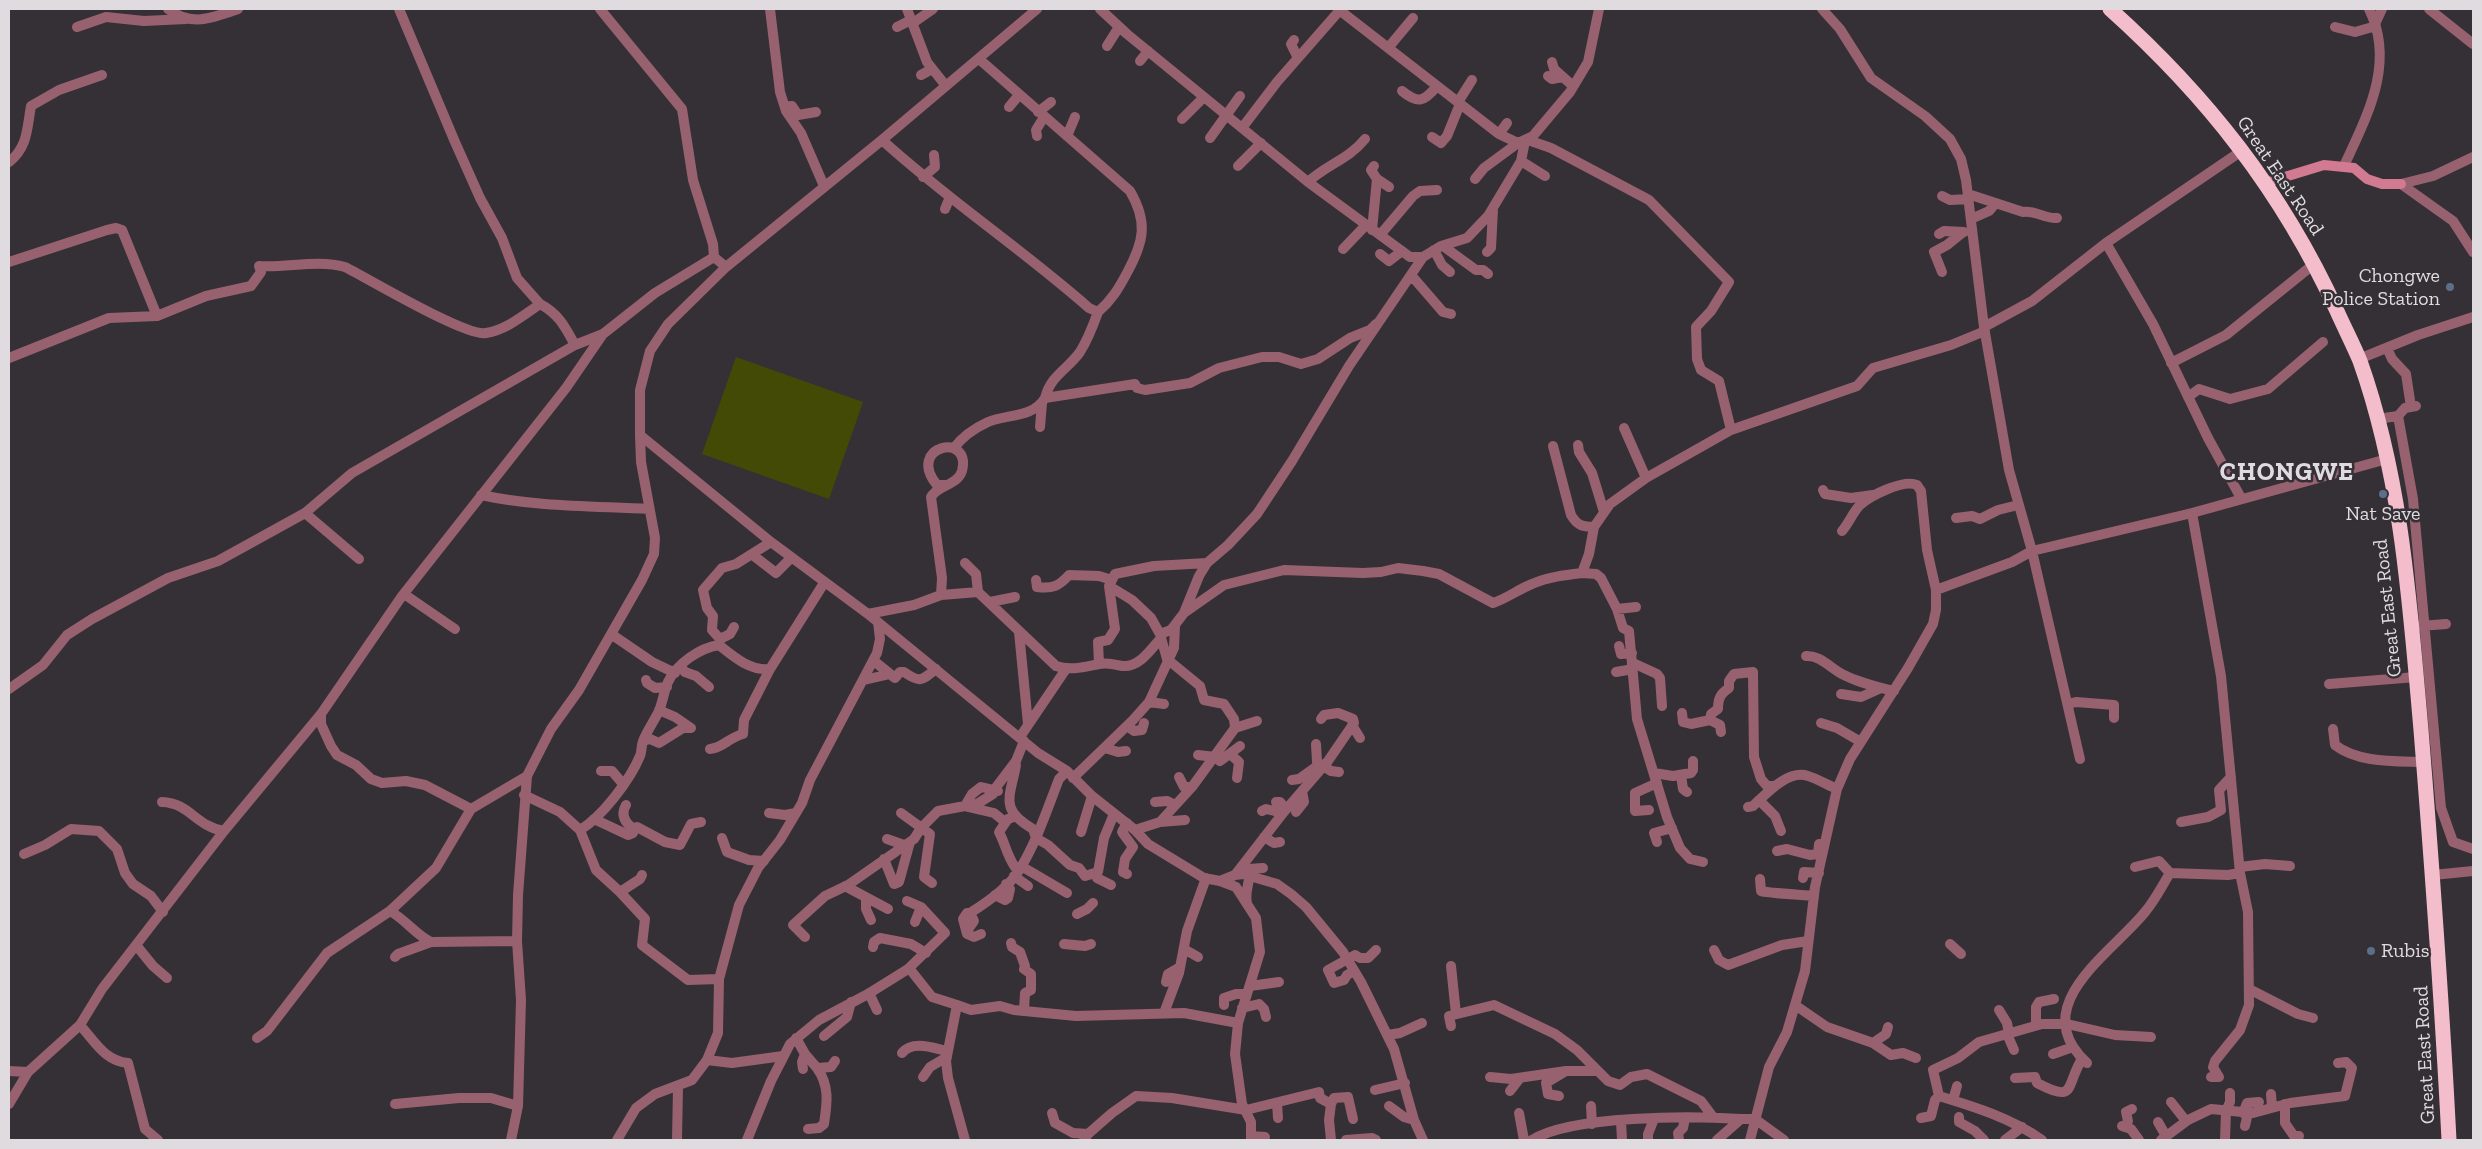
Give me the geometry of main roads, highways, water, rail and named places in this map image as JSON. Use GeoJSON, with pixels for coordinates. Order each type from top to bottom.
{"type":"FeatureCollection","features":[{"type":"Feature","properties":{"kind":"highway","name":"Great East Road"},"geometry":{"type":"LineString","coordinates":[[2110,9],[2180,75],[2242,150],[2289,218],[2314,264],[2359,359],[2377,419],[2388,460],[2419,626],[2416,677],[2434,875],[2449,1140]]}},
{"type":"Feature","properties":{"kind":"place","name":"Chongwe Police Station"},"geometry":{"type":"Point","coordinates":[2450,287]}},
{"type":"Feature","properties":{"kind":"place","name":"Nat Save"},"geometry":{"type":"Point","coordinates":[2383,494]}},
{"type":"Feature","properties":{"kind":"place","name":"Rubis"},"geometry":{"type":"Point","coordinates":[2371,951]}},
{"type":"Feature","properties":{"kind":"district","name":"CHONGWE"},"geometry":{"type":"Point","coordinates":[2287,473]}}]}
